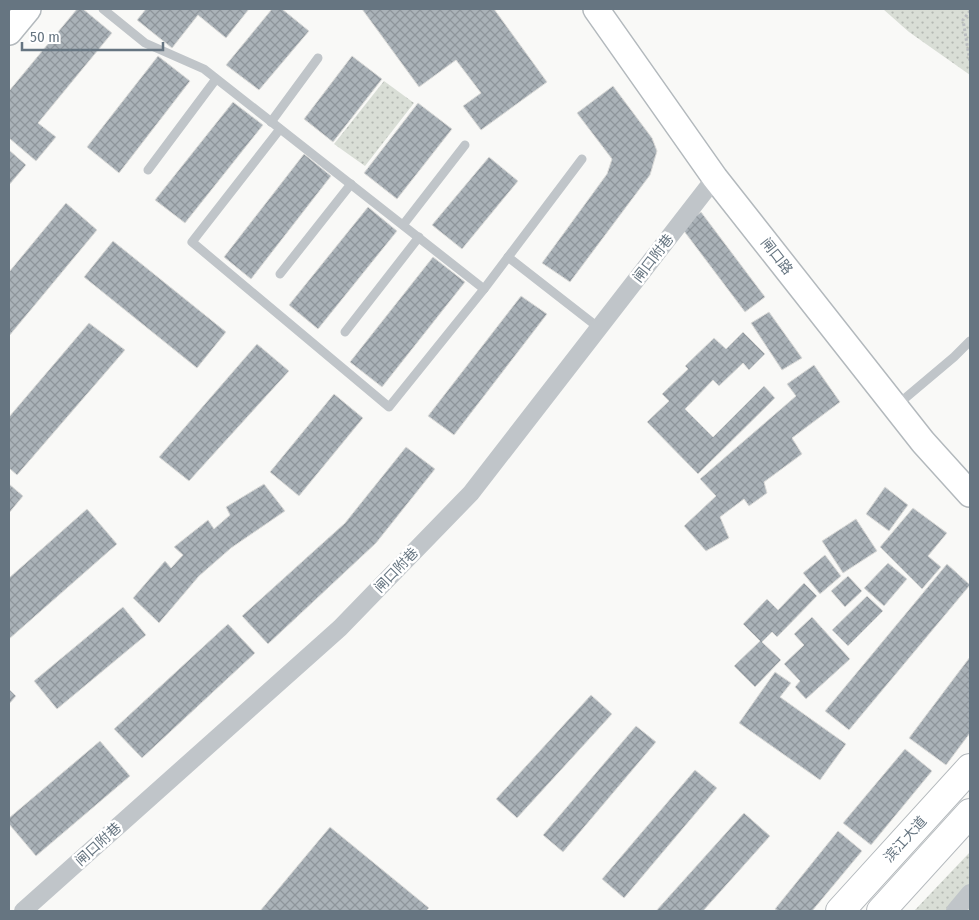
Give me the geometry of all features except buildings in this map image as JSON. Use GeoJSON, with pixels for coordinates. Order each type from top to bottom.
{"type":"FeatureCollection","features":[{"type":"Feature","properties":{"kind":"main road","name":"滨江大道"},"geometry":{"type":"LineString","coordinates":[[840,911],[970,768]]}},
{"type":"Feature","properties":{"kind":"main road"},"geometry":{"type":"LineString","coordinates":[[881,911],[970,813]]}},
{"type":"Feature","properties":{"kind":"street"},"geometry":{"type":"LineString","coordinates":[[9,32],[28,9]]}},
{"type":"Feature","properties":{"kind":"street","name":"闸口路"},"geometry":{"type":"LineString","coordinates":[[596,9],[715,178],[923,442],[970,494]]}},
{"type":"Feature","properties":{"kind":"street","name":"闸口附巷"},"geometry":{"type":"LineString","coordinates":[[23,911],[340,628],[471,493],[715,178]]}},
{"type":"Feature","properties":{"kind":"street"},"geometry":{"type":"LineString","coordinates":[[955,911],[970,893]]}},
{"type":"Feature","properties":{"kind":"lane"},"geometry":{"type":"LineString","coordinates":[[103,9],[145,43],[204,69],[484,288]]}},
{"type":"Feature","properties":{"kind":"lane"},"geometry":{"type":"LineString","coordinates":[[271,122],[318,58]]}},
{"type":"Feature","properties":{"kind":"lane"},"geometry":{"type":"LineString","coordinates":[[148,170],[216,79]]}},
{"type":"Feature","properties":{"kind":"lane"},"geometry":{"type":"LineString","coordinates":[[280,129],[192,242],[389,407],[508,258],[582,159]]}},
{"type":"Feature","properties":{"kind":"lane"},"geometry":{"type":"LineString","coordinates":[[403,225],[465,145]]}},
{"type":"Feature","properties":{"kind":"lane"},"geometry":{"type":"LineString","coordinates":[[280,274],[351,184]]}},
{"type":"Feature","properties":{"kind":"lane"},"geometry":{"type":"LineString","coordinates":[[345,332],[419,237]]}},
{"type":"Feature","properties":{"kind":"lane"},"geometry":{"type":"LineString","coordinates":[[508,258],[599,328]]}},
{"type":"Feature","properties":{"kind":"lane"},"geometry":{"type":"LineString","coordinates":[[895,406],[954,357],[970,341]]}},
{"type":"Feature","properties":{"kind":"path"},"geometry":{"type":"LineString","coordinates":[[970,10],[963,20],[970,62]]}},
{"type":"Feature","properties":{"kind":"shaded area"},"geometry":{"type":"Polygon","coordinates":[[[883,9],[970,9],[970,75],[909,32],[883,9]]]}},
{"type":"Feature","properties":{"kind":"shaded area"},"geometry":{"type":"Polygon","coordinates":[[[384,81],[414,103],[365,166],[334,144],[384,81]]]}},
{"type":"Feature","properties":{"kind":"shaded area"},"geometry":{"type":"Polygon","coordinates":[[[970,852],[970,911],[914,911],[970,852]]]}}]}
